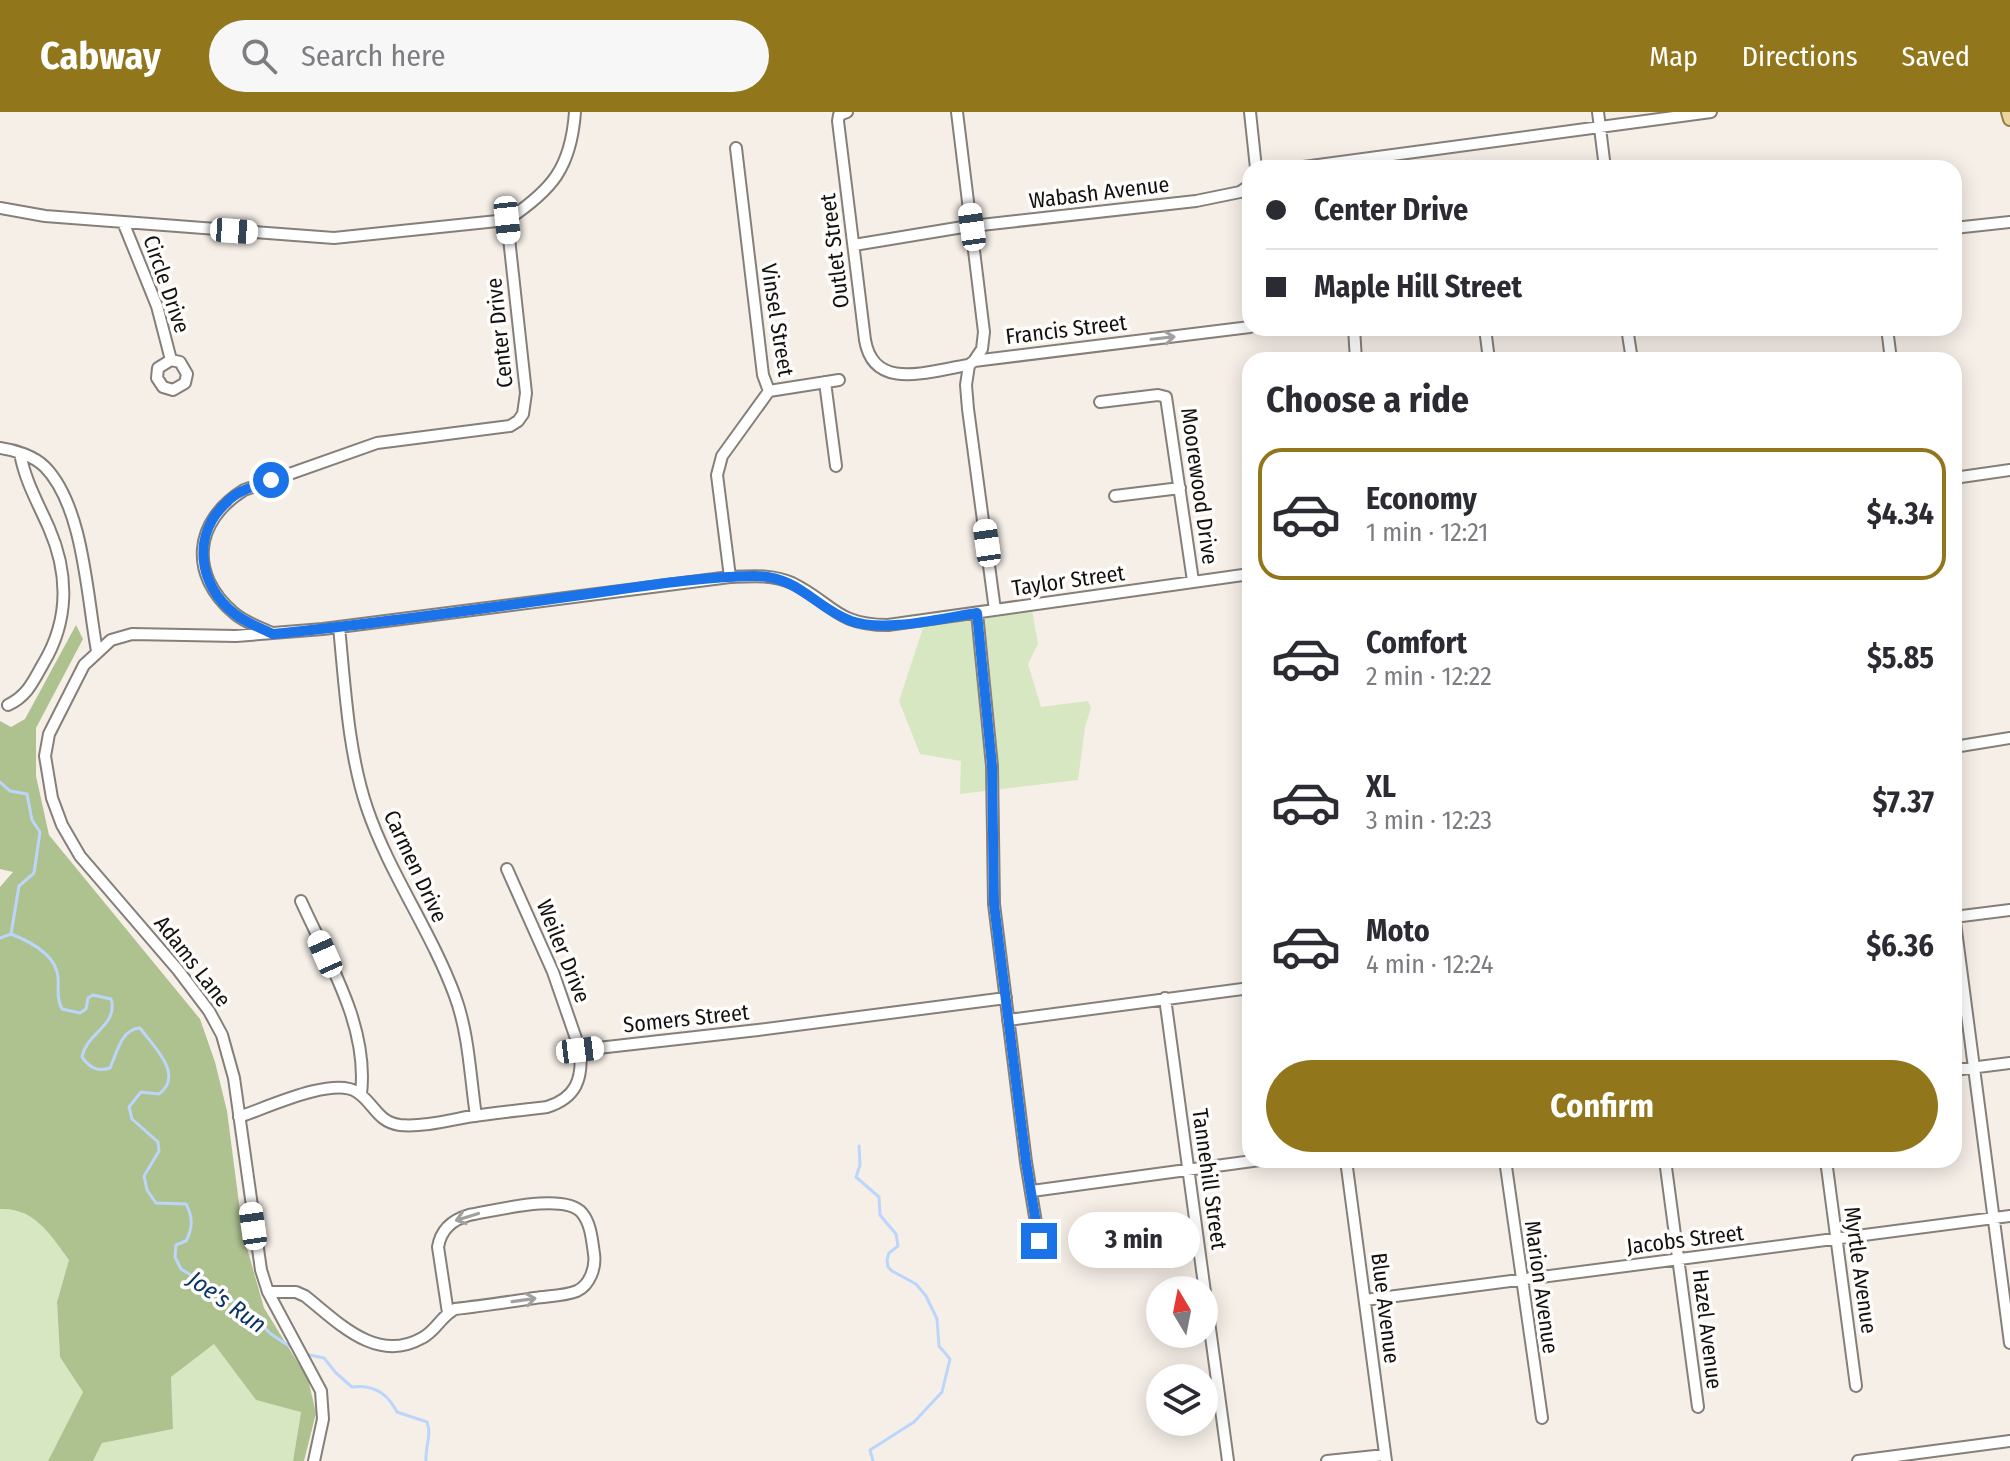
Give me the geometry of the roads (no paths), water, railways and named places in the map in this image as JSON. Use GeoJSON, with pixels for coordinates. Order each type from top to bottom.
{"type":"FeatureCollection","features":[{"type":"Feature","properties":{"kind":"main road"},"geometry":{"type":"LineString","coordinates":[[2008,112],[2010,119]]}},
{"type":"Feature","properties":{"kind":"street"},"geometry":{"type":"LineString","coordinates":[[0,208],[45,216],[334,238],[507,220],[536,200],[557,179],[572,142],[575,112]]}},
{"type":"Feature","properties":{"kind":"street"},"geometry":{"type":"LineString","coordinates":[[957,112],[984,332],[982,349],[972,363],[966,385],[995,610]]}},
{"type":"Feature","properties":{"kind":"street"},"geometry":{"type":"LineString","coordinates":[[1250,112],[1255,160]]}},
{"type":"Feature","properties":{"kind":"street"},"geometry":{"type":"LineString","coordinates":[[1598,112],[1604,160]]}},
{"type":"Feature","properties":{"kind":"street"},"geometry":{"type":"LineString","coordinates":[[1355,160],[1711,112]]}},
{"type":"Feature","properties":{"kind":"street","name":"Outlet Street"},"geometry":{"type":"LineString","coordinates":[[843,113],[838,121],[867,350],[873,363],[889,373]]}},
{"type":"Feature","properties":{"kind":"street","name":"Vinsel Street"},"geometry":{"type":"LineString","coordinates":[[730,577],[717,475],[722,456],[769,391],[763,375],[736,148]]}},
{"type":"Feature","properties":{"kind":"street","name":"Wabash Avenue"},"geometry":{"type":"LineString","coordinates":[[854,245],[972,227],[1210,199],[1242,191]]}},
{"type":"Feature","properties":{"kind":"street","name":"Center Drive"},"geometry":{"type":"LineString","coordinates":[[273,634],[236,615],[211,587],[205,572],[203,546],[214,517],[228,500],[244,490],[364,446],[499,429],[518,421],[525,410],[526,393],[507,220]]}},
{"type":"Feature","properties":{"kind":"street","name":"Circle Drive"},"geometry":{"type":"LineString","coordinates":[[123,222],[157,306],[171,360]]}},
{"type":"Feature","properties":{"kind":"street"},"geometry":{"type":"LineString","coordinates":[[1962,227],[2010,222]]}},
{"type":"Feature","properties":{"kind":"street","name":"Francis Street"},"geometry":{"type":"LineString","coordinates":[[889,373],[911,373],[1242,328]]}},
{"type":"Feature","properties":{"kind":"street"},"geometry":{"type":"LineString","coordinates":[[769,391],[839,380]]}},
{"type":"Feature","properties":{"kind":"street"},"geometry":{"type":"LineString","coordinates":[[825,382],[836,466]]}},
{"type":"Feature","properties":{"kind":"street","name":"Moorewood Drive"},"geometry":{"type":"LineString","coordinates":[[1100,402],[1158,395],[1166,397],[1193,581]]}},
{"type":"Feature","properties":{"kind":"street"},"geometry":{"type":"LineString","coordinates":[[0,448],[20,453],[44,466],[64,497],[78,539],[97,651]]}},
{"type":"Feature","properties":{"kind":"street"},"geometry":{"type":"LineString","coordinates":[[8,705],[23,698],[52,651],[64,611],[62,569],[56,546],[28,485],[20,453]]}},
{"type":"Feature","properties":{"kind":"street"},"geometry":{"type":"LineString","coordinates":[[1962,477],[2010,470]]}},
{"type":"Feature","properties":{"kind":"street"},"geometry":{"type":"LineString","coordinates":[[1115,496],[1180,488]]}},
{"type":"Feature","properties":{"kind":"street","name":"Taylor Street"},"geometry":{"type":"LineString","coordinates":[[97,651],[111,640],[132,634],[273,634],[730,577],[776,578],[792,583],[840,616],[862,624],[888,625],[1242,575]]}},
{"type":"Feature","properties":{"kind":"street"},"geometry":{"type":"LineString","coordinates":[[977,613],[992,766],[994,904],[1039,1241]]}},
{"type":"Feature","properties":{"kind":"street","name":"Carmen Drive"},"geometry":{"type":"LineString","coordinates":[[339,627],[354,760],[360,787],[376,831],[453,992],[464,1029],[476,1116]]}},
{"type":"Feature","properties":{"kind":"street","name":"Adams Lane"},"geometry":{"type":"LineString","coordinates":[[97,651],[72,685],[49,734],[45,756],[52,798],[62,825],[80,856],[178,970],[215,1021],[231,1064],[257,1256],[268,1292],[321,1391],[322,1434],[314,1461]]}},
{"type":"Feature","properties":{"kind":"street"},"geometry":{"type":"LineString","coordinates":[[1962,746],[2010,738]]}},
{"type":"Feature","properties":{"kind":"street","name":"Weiler Drive"},"geometry":{"type":"LineString","coordinates":[[507,869],[553,972],[580,1050]]}},
{"type":"Feature","properties":{"kind":"street"},"geometry":{"type":"LineString","coordinates":[[301,901],[352,1019],[363,1073],[361,1094]]}},
{"type":"Feature","properties":{"kind":"street"},"geometry":{"type":"LineString","coordinates":[[1962,915],[2010,910]]}},
{"type":"Feature","properties":{"kind":"street"},"geometry":{"type":"LineString","coordinates":[[1962,977],[2010,1343]]}},
{"type":"Feature","properties":{"kind":"street"},"geometry":{"type":"LineString","coordinates":[[1008,1020],[1242,989]]}},
{"type":"Feature","properties":{"kind":"street","name":"Somers Street"},"geometry":{"type":"LineString","coordinates":[[580,1050],[1006,998]]}},
{"type":"Feature","properties":{"kind":"street","name":"Tannehill Street"},"geometry":{"type":"LineString","coordinates":[[1165,998],[1228,1461]]}},
{"type":"Feature","properties":{"kind":"street"},"geometry":{"type":"LineString","coordinates":[[239,1117],[323,1089],[350,1088],[361,1094],[379,1117],[398,1125],[547,1107],[567,1099],[578,1079],[580,1050]]}},
{"type":"Feature","properties":{"kind":"street"},"geometry":{"type":"LineString","coordinates":[[1962,1069],[2010,1063]]}},
{"type":"Feature","properties":{"kind":"street"},"geometry":{"type":"LineString","coordinates":[[1032,1191],[1242,1163]]}},
{"type":"Feature","properties":{"kind":"street","name":"Blue Avenue"},"geometry":{"type":"LineString","coordinates":[[1347,1168],[1386,1458]]}},
{"type":"Feature","properties":{"kind":"street","name":"Marion Avenue"},"geometry":{"type":"LineString","coordinates":[[1506,1168],[1542,1418]]}},
{"type":"Feature","properties":{"kind":"street","name":"Hazel Avenue"},"geometry":{"type":"LineString","coordinates":[[1666,1168],[1698,1407]]}},
{"type":"Feature","properties":{"kind":"street","name":"Myrtle Avenue"},"geometry":{"type":"LineString","coordinates":[[1827,1168],[1856,1386]]}},
{"type":"Feature","properties":{"kind":"street"},"geometry":{"type":"LineString","coordinates":[[268,1292],[296,1292],[305,1296],[368,1343],[379,1345],[420,1339],[455,1309],[576,1291],[589,1279],[595,1260],[589,1225],[584,1215],[577,1208],[555,1202],[469,1215],[447,1226],[438,1247],[448,1313]]}},
{"type":"Feature","properties":{"kind":"street","name":"Jacobs Street"},"geometry":{"type":"LineString","coordinates":[[1365,1300],[2010,1216]]}},
{"type":"Feature","properties":{"kind":"street"},"geometry":{"type":"LineString","coordinates":[[1858,1461],[2010,1441]]}},
{"type":"Feature","properties":{"kind":"street"},"geometry":{"type":"LineString","coordinates":[[1327,1461],[1386,1458]]}},
{"type":"Feature","properties":{"kind":"waterway"},"geometry":{"type":"LineString","coordinates":[[0,782],[10,791],[27,794],[32,820],[40,832],[34,873],[19,886],[11,934]]}},
{"type":"Feature","properties":{"kind":"waterway","name":"Joe's Run"},"geometry":{"type":"LineString","coordinates":[[0,938],[11,934],[47,956],[56,969],[62,1009],[80,1013],[86,1009],[88,998],[93,995],[111,999],[110,1016],[89,1041],[82,1057],[91,1066],[101,1070],[110,1068],[120,1043],[134,1029],[140,1028],[159,1052],[168,1070],[166,1086],[159,1094],[141,1092],[129,1107],[132,1119],[158,1142],[159,1151],[144,1176],[147,1190],[156,1203],[186,1204],[190,1213],[190,1232],[186,1241],[176,1245],[175,1257],[181,1269],[242,1306],[271,1334],[298,1352]]}},
{"type":"Feature","properties":{"kind":"waterway"},"geometry":{"type":"LineString","coordinates":[[859,1146],[860,1165],[856,1177],[879,1197],[880,1215],[896,1234],[898,1246],[889,1253],[888,1267],[916,1284],[926,1296],[937,1319],[939,1346],[950,1359],[942,1392],[914,1422],[870,1450],[873,1461]]}},
{"type":"Feature","properties":{"kind":"waterway","name":"Joe's Run"},"geometry":{"type":"LineString","coordinates":[[305,1354],[324,1358],[352,1387],[373,1389],[384,1395],[397,1412],[427,1422],[426,1461]]}}]}
